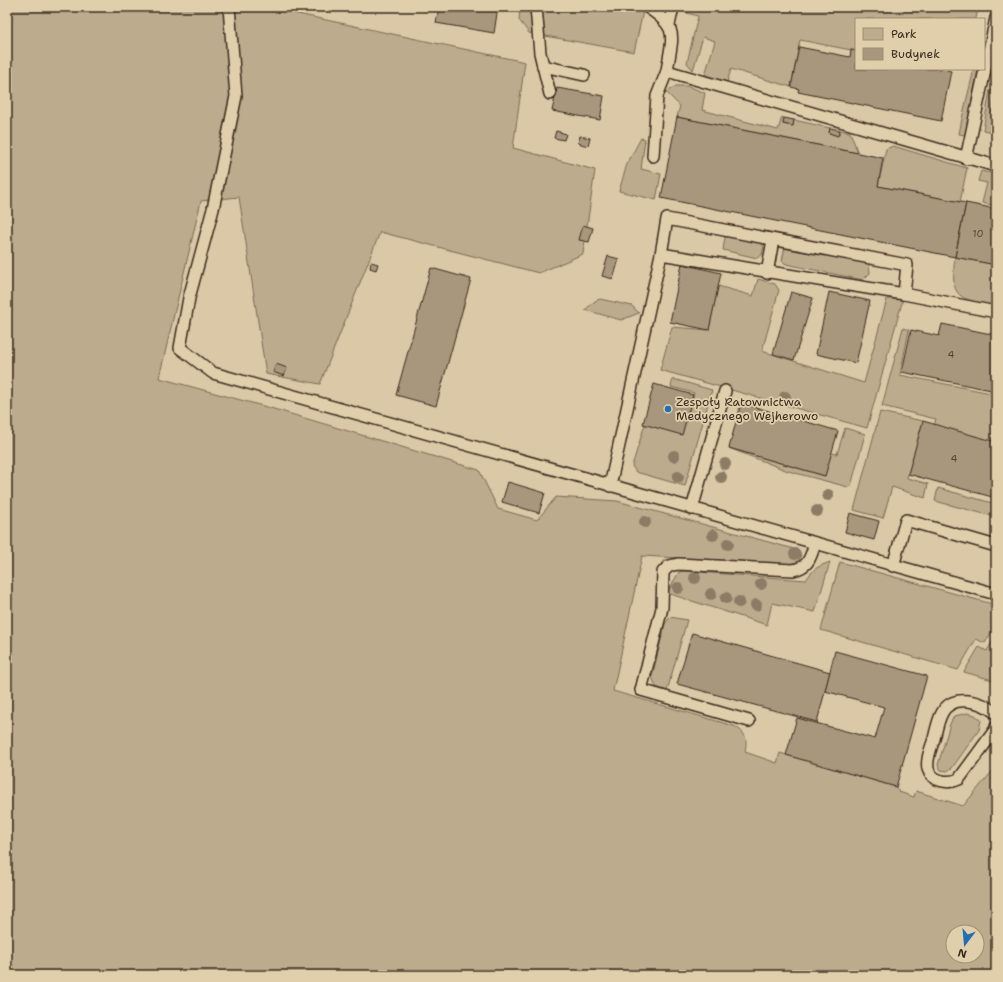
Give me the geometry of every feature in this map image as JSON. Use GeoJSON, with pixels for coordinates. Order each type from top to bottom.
{"type":"FeatureCollection","features":[{"type":"Feature","properties":{"kind":"lane"},"geometry":{"type":"LineString","coordinates":[[229,7],[236,96],[213,209],[189,298],[180,348],[213,373],[996,594]]}},
{"type":"Feature","properties":{"kind":"lane"},"geometry":{"type":"LineString","coordinates":[[536,7],[540,53],[550,94]]}},
{"type":"Feature","properties":{"kind":"lane"},"geometry":{"type":"LineString","coordinates":[[647,7],[660,15],[669,25],[672,36],[667,71],[658,96],[653,156]]}},
{"type":"Feature","properties":{"kind":"lane"},"geometry":{"type":"LineString","coordinates":[[669,25],[673,7]]}},
{"type":"Feature","properties":{"kind":"lane"},"geometry":{"type":"LineString","coordinates":[[985,69],[996,18]]}},
{"type":"Feature","properties":{"kind":"lane"},"geometry":{"type":"LineString","coordinates":[[543,66],[584,75]]}},
{"type":"Feature","properties":{"kind":"lane"},"geometry":{"type":"LineString","coordinates":[[966,158],[985,70]]}},
{"type":"Feature","properties":{"kind":"lane"},"geometry":{"type":"LineString","coordinates":[[667,71],[996,166]]}},
{"type":"Feature","properties":{"kind":"lane"},"geometry":{"type":"LineString","coordinates":[[610,486],[661,254],[667,220],[907,265],[904,294]]}},
{"type":"Feature","properties":{"kind":"lane"},"geometry":{"type":"LineString","coordinates":[[767,272],[773,240]]}},
{"type":"Feature","properties":{"kind":"lane"},"geometry":{"type":"LineString","coordinates":[[661,254],[904,294],[996,312]]}},
{"type":"Feature","properties":{"kind":"lane"},"geometry":{"type":"LineString","coordinates":[[692,509],[725,391]]}},
{"type":"Feature","properties":{"kind":"lane"},"geometry":{"type":"LineString","coordinates":[[893,566],[906,520],[996,546]]}},
{"type":"Feature","properties":{"kind":"lane"},"geometry":{"type":"LineString","coordinates":[[749,721],[641,690],[662,608],[663,572],[669,566],[678,564],[793,570],[803,568],[809,560],[815,544]]}},
{"type":"Feature","properties":{"kind":"lane"},"geometry":{"type":"LineString","coordinates":[[996,713],[989,707],[974,701],[962,700],[949,705],[942,712],[928,758],[928,770],[933,777],[944,782],[952,782],[959,779],[996,727]]}},
{"type":"Feature","properties":{"kind":"green space"},"geometry":{"type":"Polygon","coordinates":[[[7,7],[294,7],[293,13],[525,62],[513,148],[595,170],[583,254],[539,273],[380,232],[320,384],[266,374],[239,197],[201,201],[159,378],[274,409],[479,470],[498,509],[537,520],[556,497],[617,501],[798,550],[801,556],[798,562],[788,564],[642,556],[613,691],[734,726],[744,734],[746,740],[745,752],[777,763],[780,753],[896,787],[899,792],[914,797],[916,791],[963,806],[996,767],[996,975],[7,975],[7,7]]]}},
{"type":"Feature","properties":{"kind":"green space"},"geometry":{"type":"Polygon","coordinates":[[[520,7],[644,7],[634,52],[529,33],[519,20],[520,7]]]}},
{"type":"Feature","properties":{"kind":"green space"},"geometry":{"type":"Polygon","coordinates":[[[684,7],[978,7],[976,18],[855,18],[855,51],[800,40],[791,87],[731,69],[727,82],[705,75],[715,41],[703,37],[693,70],[687,63],[698,16],[687,13],[684,7]]]}},
{"type":"Feature","properties":{"kind":"green space"},"geometry":{"type":"Polygon","coordinates":[[[974,70],[978,70],[965,135],[959,134],[974,70]]]}},
{"type":"Feature","properties":{"kind":"green space"},"geometry":{"type":"Polygon","coordinates":[[[676,86],[688,86],[705,93],[702,110],[778,130],[782,117],[784,118],[783,124],[792,126],[794,120],[830,128],[829,133],[838,135],[840,130],[850,132],[858,153],[677,117],[680,106],[666,92],[676,86]]]}},
{"type":"Feature","properties":{"kind":"green space"},"geometry":{"type":"Polygon","coordinates":[[[990,90],[996,91],[992,113],[996,114],[996,133],[983,130],[990,90]]]}},
{"type":"Feature","properties":{"kind":"green space"},"geometry":{"type":"Polygon","coordinates":[[[641,138],[645,139],[641,169],[661,174],[656,200],[619,191],[627,164],[641,138]]]}},
{"type":"Feature","properties":{"kind":"green space"},"geometry":{"type":"Polygon","coordinates":[[[893,146],[967,168],[960,202],[878,186],[886,149],[893,146]]]}},
{"type":"Feature","properties":{"kind":"green space"},"geometry":{"type":"Polygon","coordinates":[[[981,171],[996,174],[996,206],[982,203],[987,183],[978,181],[981,171]]]}},
{"type":"Feature","properties":{"kind":"green space"},"geometry":{"type":"Polygon","coordinates":[[[732,236],[760,241],[764,246],[762,255],[757,258],[723,250],[725,237],[732,236]]]}},
{"type":"Feature","properties":{"kind":"green space"},"geometry":{"type":"Polygon","coordinates":[[[785,246],[869,264],[870,273],[863,280],[786,264],[782,261],[785,246]]]}},
{"type":"Feature","properties":{"kind":"green space"},"geometry":{"type":"Polygon","coordinates":[[[955,257],[996,265],[996,306],[972,301],[959,294],[955,289],[954,281],[955,257]]]}},
{"type":"Feature","properties":{"kind":"green space"},"geometry":{"type":"Polygon","coordinates":[[[758,279],[775,284],[779,290],[762,351],[864,383],[887,299],[903,299],[867,428],[660,370],[672,327],[709,330],[718,286],[753,296],[758,279]]]}},
{"type":"Feature","properties":{"kind":"green space"},"geometry":{"type":"Polygon","coordinates":[[[600,299],[632,306],[639,313],[621,320],[585,310],[595,301],[600,299]]]}},
{"type":"Feature","properties":{"kind":"green space"},"geometry":{"type":"Polygon","coordinates":[[[903,328],[909,330],[900,375],[996,394],[996,442],[934,425],[936,419],[882,406],[903,328]]]}},
{"type":"Feature","properties":{"kind":"green space"},"geometry":{"type":"Polygon","coordinates":[[[673,379],[712,390],[685,486],[636,472],[632,466],[645,424],[682,434],[694,393],[671,387],[673,379]]]}},
{"type":"Feature","properties":{"kind":"green space"},"geometry":{"type":"Polygon","coordinates":[[[880,412],[923,421],[907,478],[928,484],[925,498],[892,487],[883,518],[854,510],[880,412]]]}},
{"type":"Feature","properties":{"kind":"green space"},"geometry":{"type":"Polygon","coordinates":[[[845,428],[865,434],[851,486],[848,487],[788,471],[729,448],[825,476],[831,453],[837,454],[845,428]]]}},
{"type":"Feature","properties":{"kind":"green space"},"geometry":{"type":"Polygon","coordinates":[[[938,488],[996,504],[996,517],[935,501],[938,488]]]}},
{"type":"Feature","properties":{"kind":"green space"},"geometry":{"type":"Polygon","coordinates":[[[830,562],[815,612],[772,603],[767,625],[667,593],[679,572],[684,571],[806,580],[816,568],[830,562]]]}},
{"type":"Feature","properties":{"kind":"green space"},"geometry":{"type":"Polygon","coordinates":[[[840,562],[996,605],[996,629],[994,628],[985,643],[976,639],[958,670],[821,630],[840,562]]]}},
{"type":"Feature","properties":{"kind":"green space"},"geometry":{"type":"Polygon","coordinates":[[[670,617],[687,620],[667,691],[656,687],[652,677],[665,624],[670,617]]]}},
{"type":"Feature","properties":{"kind":"green space"},"geometry":{"type":"Polygon","coordinates":[[[995,637],[996,681],[964,672],[979,647],[987,651],[995,637]]]}},
{"type":"Feature","properties":{"kind":"green space"},"geometry":{"type":"Polygon","coordinates":[[[968,713],[975,715],[981,720],[979,730],[952,768],[947,771],[941,770],[938,765],[950,724],[954,716],[968,713]]]}},
{"type":"Feature","properties":{"kind":"building"},"geometry":{"type":"Polygon","coordinates":[[[439,7],[498,7],[494,33],[436,23],[439,7]]]}},
{"type":"Feature","properties":{"kind":"building"},"geometry":{"type":"Polygon","coordinates":[[[799,47],[850,57],[851,50],[855,51],[855,70],[951,71],[941,121],[798,92],[799,89],[791,87],[799,47]]]}},
{"type":"Feature","properties":{"kind":"building"},"geometry":{"type":"Polygon","coordinates":[[[557,88],[604,96],[600,120],[552,111],[557,88]]]}},
{"type":"Feature","properties":{"kind":"building"},"geometry":{"type":"Polygon","coordinates":[[[677,117],[883,158],[878,186],[966,203],[955,257],[661,198],[677,117]]]}},
{"type":"Feature","properties":{"kind":"building"},"geometry":{"type":"Polygon","coordinates":[[[784,118],[794,120],[793,126],[783,124],[784,118]]]}},
{"type":"Feature","properties":{"kind":"building"},"geometry":{"type":"Polygon","coordinates":[[[830,128],[840,130],[838,136],[829,133],[830,128]]]}},
{"type":"Feature","properties":{"kind":"building"},"geometry":{"type":"Polygon","coordinates":[[[556,131],[566,134],[564,140],[554,138],[556,131]]]}},
{"type":"Feature","properties":{"kind":"building"},"geometry":{"type":"Polygon","coordinates":[[[580,136],[590,138],[588,146],[578,143],[580,136]]]}},
{"type":"Feature","properties":{"kind":"building"},"geometry":{"type":"Polygon","coordinates":[[[966,203],[996,209],[996,265],[955,257],[966,203]]]}},
{"type":"Feature","properties":{"kind":"building"},"geometry":{"type":"Polygon","coordinates":[[[583,225],[593,228],[589,242],[579,240],[583,225]]]}},
{"type":"Feature","properties":{"kind":"building"},"geometry":{"type":"Polygon","coordinates":[[[608,256],[619,259],[613,279],[602,276],[608,256]]]}},
{"type":"Feature","properties":{"kind":"building"},"geometry":{"type":"Polygon","coordinates":[[[371,262],[378,264],[376,270],[370,268],[371,262]]]}},
{"type":"Feature","properties":{"kind":"building"},"geometry":{"type":"Polygon","coordinates":[[[682,264],[721,273],[709,330],[670,322],[682,264]]]}},
{"type":"Feature","properties":{"kind":"building"},"geometry":{"type":"Polygon","coordinates":[[[431,268],[471,279],[436,406],[396,395],[431,268]]]}},
{"type":"Feature","properties":{"kind":"building"},"geometry":{"type":"Polygon","coordinates":[[[791,292],[813,298],[794,360],[773,354],[791,292]]]}},
{"type":"Feature","properties":{"kind":"building"},"geometry":{"type":"Polygon","coordinates":[[[829,292],[870,301],[856,363],[816,354],[829,292]]]}},
{"type":"Feature","properties":{"kind":"building"},"geometry":{"type":"Polygon","coordinates":[[[942,324],[996,335],[996,391],[902,372],[911,330],[939,336],[942,324]]]}},
{"type":"Feature","properties":{"kind":"building"},"geometry":{"type":"Polygon","coordinates":[[[276,364],[287,368],[284,376],[273,372],[276,364]]]}},
{"type":"Feature","properties":{"kind":"building","name":"Zespoły Ratownictwa Medycznego Wejherowo"},"geometry":{"type":"Polygon","coordinates":[[[654,384],[693,395],[682,435],[643,424],[654,384]]]}},
{"type":"Feature","properties":{"kind":"building"},"geometry":{"type":"Polygon","coordinates":[[[741,403],[838,431],[825,476],[729,448],[741,403]]]}},
{"type":"Feature","properties":{"kind":"building"},"geometry":{"type":"Polygon","coordinates":[[[923,421],[996,442],[996,498],[908,474],[923,421]]]}},
{"type":"Feature","properties":{"kind":"building"},"geometry":{"type":"Polygon","coordinates":[[[508,482],[545,493],[539,513],[502,502],[508,482]]]}},
{"type":"Feature","properties":{"kind":"building"},"geometry":{"type":"Polygon","coordinates":[[[850,513],[879,521],[874,540],[845,532],[850,513]]]}},
{"type":"Feature","properties":{"kind":"building"},"geometry":{"type":"Polygon","coordinates":[[[692,633],[830,672],[817,722],[677,684],[692,633]]]}},
{"type":"Feature","properties":{"kind":"building"},"geometry":{"type":"Polygon","coordinates":[[[835,651],[927,676],[896,787],[786,755],[797,718],[875,739],[884,707],[825,691],[835,651]]]}},
{"type":"Feature","properties":{"kind":"place","name":"Zespoły Ratownictwa Medycznego Wejherowo"},"geometry":{"type":"Point","coordinates":[668,409]}}]}
